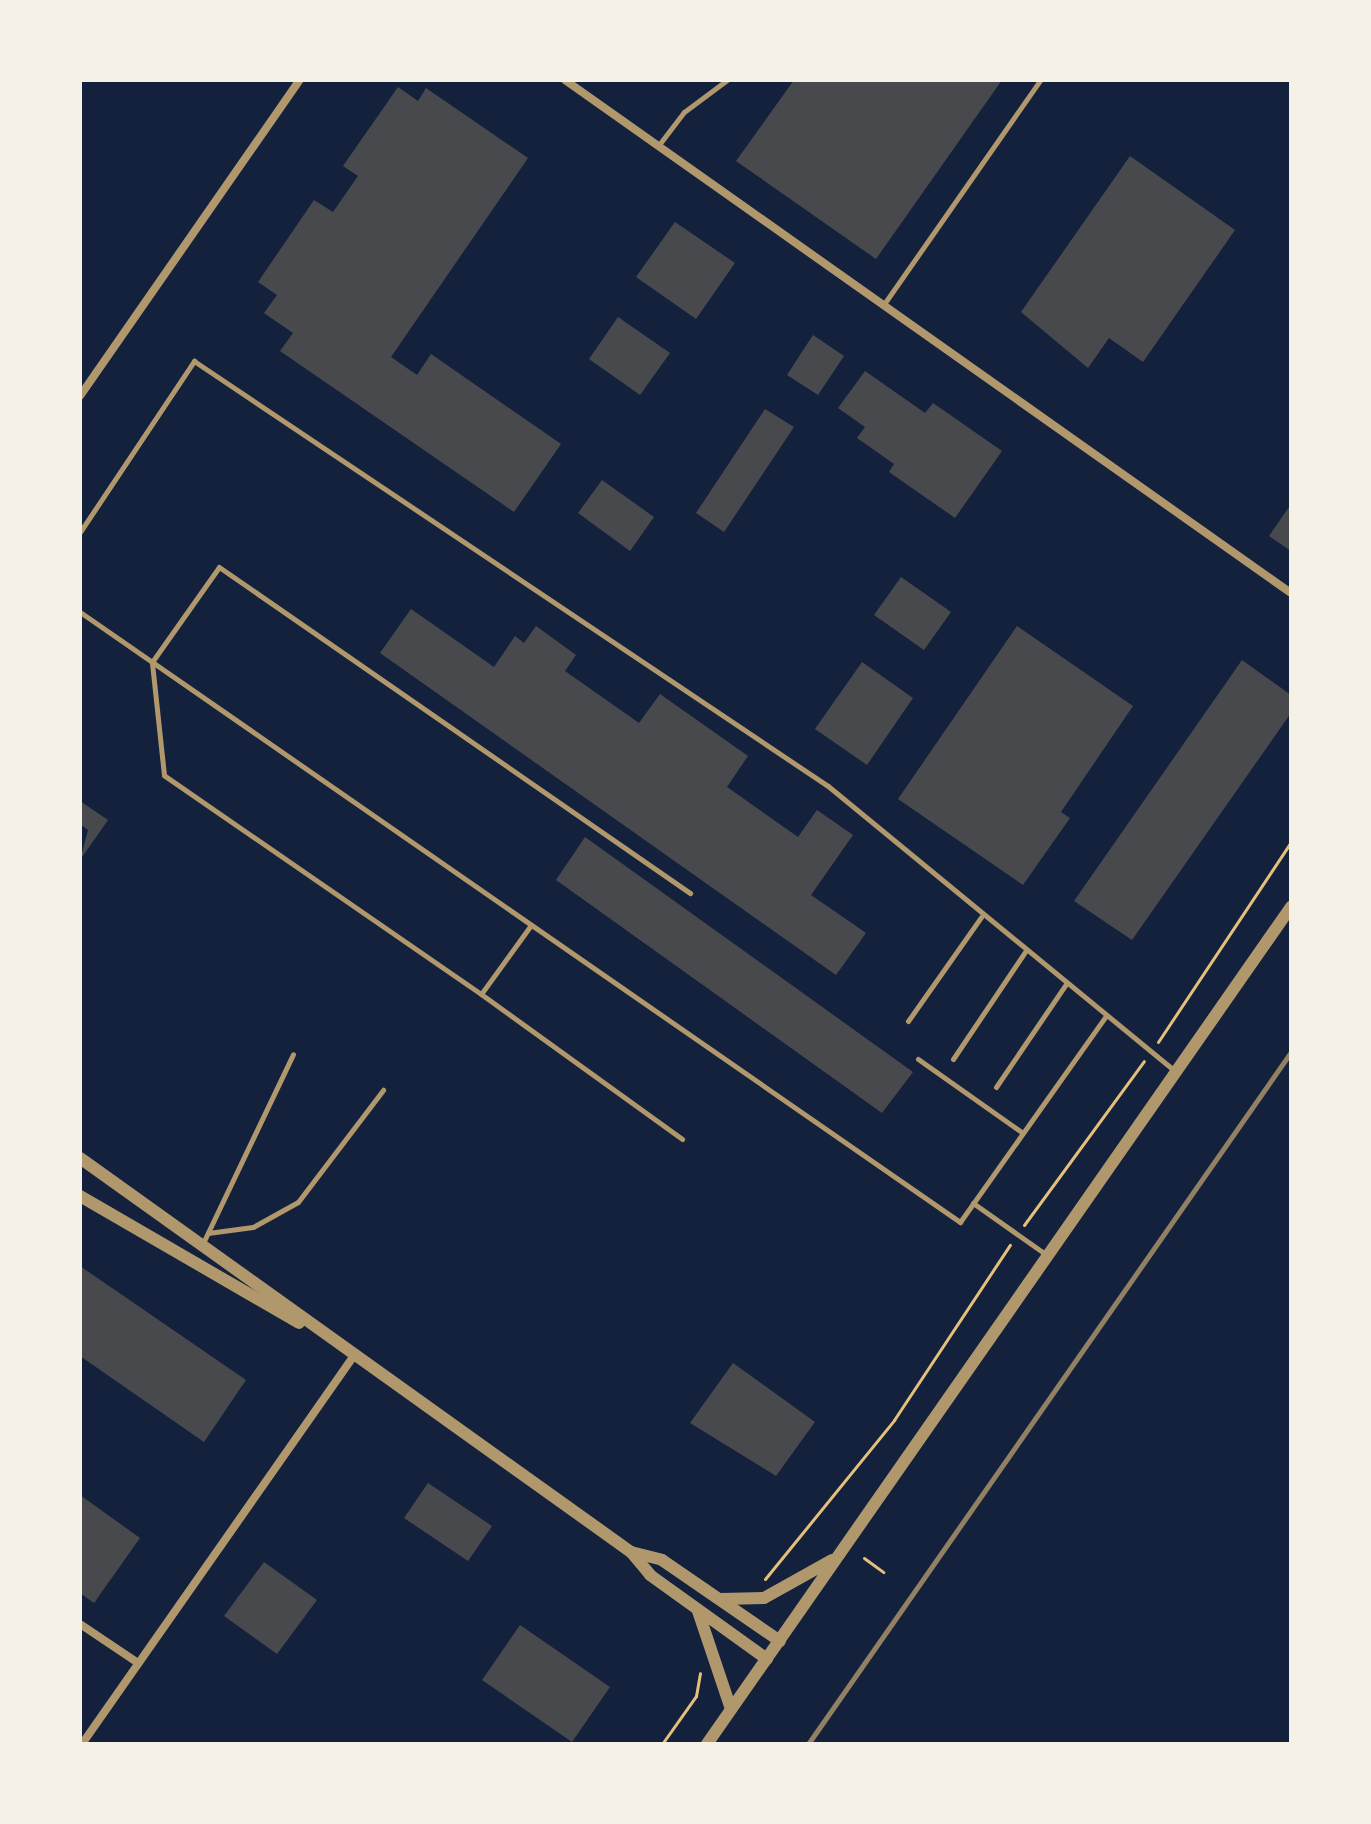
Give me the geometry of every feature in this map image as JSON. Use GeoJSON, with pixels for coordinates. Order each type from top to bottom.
{"type":"FeatureCollection","features":[{"type":"Feature","properties":{"kind":"street"},"geometry":{"type":"LineString","coordinates":[[80,396],[300,80]]}},
{"type":"Feature","properties":{"kind":"street"},"geometry":{"type":"LineString","coordinates":[[565,80],[1291,593]]}},
{"type":"Feature","properties":{"kind":"street"},"geometry":{"type":"LineString","coordinates":[[707,1744],[1291,907]]}},
{"type":"Feature","properties":{"kind":"street"},"geometry":{"type":"LineString","coordinates":[[80,1158],[205,1238],[354,1355],[631,1552],[650,1575],[767,1659]]}},
{"type":"Feature","properties":{"kind":"street"},"geometry":{"type":"LineString","coordinates":[[80,1196],[354,1355]]}},
{"type":"Feature","properties":{"kind":"street"},"geometry":{"type":"LineString","coordinates":[[82,1744],[354,1355]]}},
{"type":"Feature","properties":{"kind":"street"},"geometry":{"type":"LineString","coordinates":[[631,1552],[662,1560],[780,1641]]}},
{"type":"Feature","properties":{"kind":"street"},"geometry":{"type":"LineString","coordinates":[[720,1599],[764,1598],[838,1556]]}},
{"type":"Feature","properties":{"kind":"street"},"geometry":{"type":"LineString","coordinates":[[698,1609],[718,1651],[731,1709]]}},
{"type":"Feature","properties":{"kind":"street"},"geometry":{"type":"LineString","coordinates":[[80,1624],[138,1663]]}},
{"type":"Feature","properties":{"kind":"lane"},"geometry":{"type":"LineString","coordinates":[[658,146],[684,112],[727,80]]}},
{"type":"Feature","properties":{"kind":"lane"},"geometry":{"type":"LineString","coordinates":[[883,305],[1040,80]]}},
{"type":"Feature","properties":{"kind":"lane"},"geometry":{"type":"LineString","coordinates":[[80,532],[194,361],[828,786],[981,917],[1176,1072]]}},
{"type":"Feature","properties":{"kind":"lane"},"geometry":{"type":"LineString","coordinates":[[682,1139],[481,994],[164,775],[152,662],[219,567],[690,893]]}},
{"type":"Feature","properties":{"kind":"lane"},"geometry":{"type":"LineString","coordinates":[[80,612],[960,1222],[1105,1017]]}},
{"type":"Feature","properties":{"kind":"lane"},"geometry":{"type":"LineString","coordinates":[[908,1021],[981,917]]}},
{"type":"Feature","properties":{"kind":"lane"},"geometry":{"type":"LineString","coordinates":[[481,994],[531,925]]}},
{"type":"Feature","properties":{"kind":"lane"},"geometry":{"type":"LineString","coordinates":[[953,1059],[1025,952]]}},
{"type":"Feature","properties":{"kind":"lane"},"geometry":{"type":"LineString","coordinates":[[996,1087],[1066,984]]}},
{"type":"Feature","properties":{"kind":"lane"},"geometry":{"type":"LineString","coordinates":[[205,1238],[293,1054]]}},
{"type":"Feature","properties":{"kind":"lane"},"geometry":{"type":"LineString","coordinates":[[918,1059],[1023,1133]]}},
{"type":"Feature","properties":{"kind":"lane"},"geometry":{"type":"LineString","coordinates":[[205,1238],[253,1227],[298,1202],[383,1090]]}},
{"type":"Feature","properties":{"kind":"lane"},"geometry":{"type":"LineString","coordinates":[[973,1203],[1048,1256]]}},
{"type":"Feature","properties":{"kind":"path"},"geometry":{"type":"LineString","coordinates":[[759,1584],[894,1420],[1018,1234],[1151,1053],[1291,842]]}},
{"type":"Feature","properties":{"kind":"path"},"geometry":{"type":"LineString","coordinates":[[864,1558],[883,1572]]}},
{"type":"Feature","properties":{"kind":"path"},"geometry":{"type":"LineString","coordinates":[[662,1744],[696,1696],[700,1673]]}},
{"type":"Feature","properties":{"kind":"building"},"geometry":{"type":"Polygon","coordinates":[[[794,80],[1002,80],[876,259],[736,161],[794,80]]]}},
{"type":"Feature","properties":{"kind":"building"},"geometry":{"type":"Polygon","coordinates":[[[398,87],[418,101],[426,88],[528,158],[391,357],[417,375],[431,354],[561,444],[514,512],[280,351],[293,333],[264,313],[277,295],[258,282],[314,200],[333,212],[358,176],[343,166],[398,87]]]}},
{"type":"Feature","properties":{"kind":"building"},"geometry":{"type":"Polygon","coordinates":[[[1130,156],[1235,230],[1143,362],[1109,338],[1088,368],[1021,312],[1130,156]]]}},
{"type":"Feature","properties":{"kind":"building"},"geometry":{"type":"Polygon","coordinates":[[[675,222],[735,263],[696,319],[636,277],[675,222]]]}},
{"type":"Feature","properties":{"kind":"building"},"geometry":{"type":"Polygon","coordinates":[[[618,317],[670,353],[640,395],[589,359],[618,317]]]}},
{"type":"Feature","properties":{"kind":"building"},"geometry":{"type":"Polygon","coordinates":[[[813,335],[844,356],[818,395],[787,375],[813,335]]]}},
{"type":"Feature","properties":{"kind":"building"},"geometry":{"type":"Polygon","coordinates":[[[865,371],[925,413],[933,403],[1002,451],[955,518],[889,472],[894,464],[857,438],[865,427],[838,408],[865,371]]]}},
{"type":"Feature","properties":{"kind":"building"},"geometry":{"type":"Polygon","coordinates":[[[765,409],[794,427],[724,532],[696,513],[765,409]]]}},
{"type":"Feature","properties":{"kind":"building"},"geometry":{"type":"Polygon","coordinates":[[[602,480],[654,517],[630,551],[578,513],[602,480]]]}},
{"type":"Feature","properties":{"kind":"building"},"geometry":{"type":"Polygon","coordinates":[[[1291,504],[1291,551],[1269,536],[1291,504]]]}},
{"type":"Feature","properties":{"kind":"building"},"geometry":{"type":"Polygon","coordinates":[[[901,577],[951,612],[924,650],[874,615],[901,577]]]}},
{"type":"Feature","properties":{"kind":"building"},"geometry":{"type":"Polygon","coordinates":[[[411,609],[494,667],[515,636],[524,643],[536,626],[576,655],[565,671],[639,723],[660,694],[748,756],[727,787],[798,837],[817,810],[853,835],[811,895],[866,933],[836,975],[380,653],[411,609]]]}},
{"type":"Feature","properties":{"kind":"building"},"geometry":{"type":"Polygon","coordinates":[[[1017,626],[1133,706],[1061,812],[1070,818],[1023,885],[898,799],[1017,626]]]}},
{"type":"Feature","properties":{"kind":"building"},"geometry":{"type":"Polygon","coordinates":[[[1242,660],[1291,695],[1291,713],[1132,940],[1074,901],[1242,660]]]}},
{"type":"Feature","properties":{"kind":"building"},"geometry":{"type":"Polygon","coordinates":[[[862,662],[913,698],[867,765],[815,729],[862,662]]]}},
{"type":"Feature","properties":{"kind":"building"},"geometry":{"type":"Polygon","coordinates":[[[80,801],[108,820],[80,860],[88,830],[80,824],[80,801]]]}},
{"type":"Feature","properties":{"kind":"building"},"geometry":{"type":"Polygon","coordinates":[[[585,837],[913,1072],[882,1113],[556,880],[585,837]]]}},
{"type":"Feature","properties":{"kind":"building"},"geometry":{"type":"Polygon","coordinates":[[[80,1266],[246,1380],[204,1442],[80,1356],[80,1266]]]}},
{"type":"Feature","properties":{"kind":"building"},"geometry":{"type":"Polygon","coordinates":[[[733,1363],[815,1422],[776,1476],[690,1423],[733,1363]]]}},
{"type":"Feature","properties":{"kind":"building"},"geometry":{"type":"Polygon","coordinates":[[[428,1483],[492,1526],[468,1561],[404,1518],[428,1483]]]}},
{"type":"Feature","properties":{"kind":"building"},"geometry":{"type":"Polygon","coordinates":[[[80,1495],[140,1538],[94,1603],[80,1593],[80,1495]]]}},
{"type":"Feature","properties":{"kind":"building"},"geometry":{"type":"Polygon","coordinates":[[[264,1562],[317,1600],[277,1654],[224,1616],[264,1562]]]}},
{"type":"Feature","properties":{"kind":"building"},"geometry":{"type":"Polygon","coordinates":[[[520,1625],[610,1687],[572,1742],[482,1680],[520,1625]]]}},
{"type":"Feature","properties":{"kind":"railway"},"geometry":{"type":"LineString","coordinates":[[808,1744],[1291,1052]]}}]}
